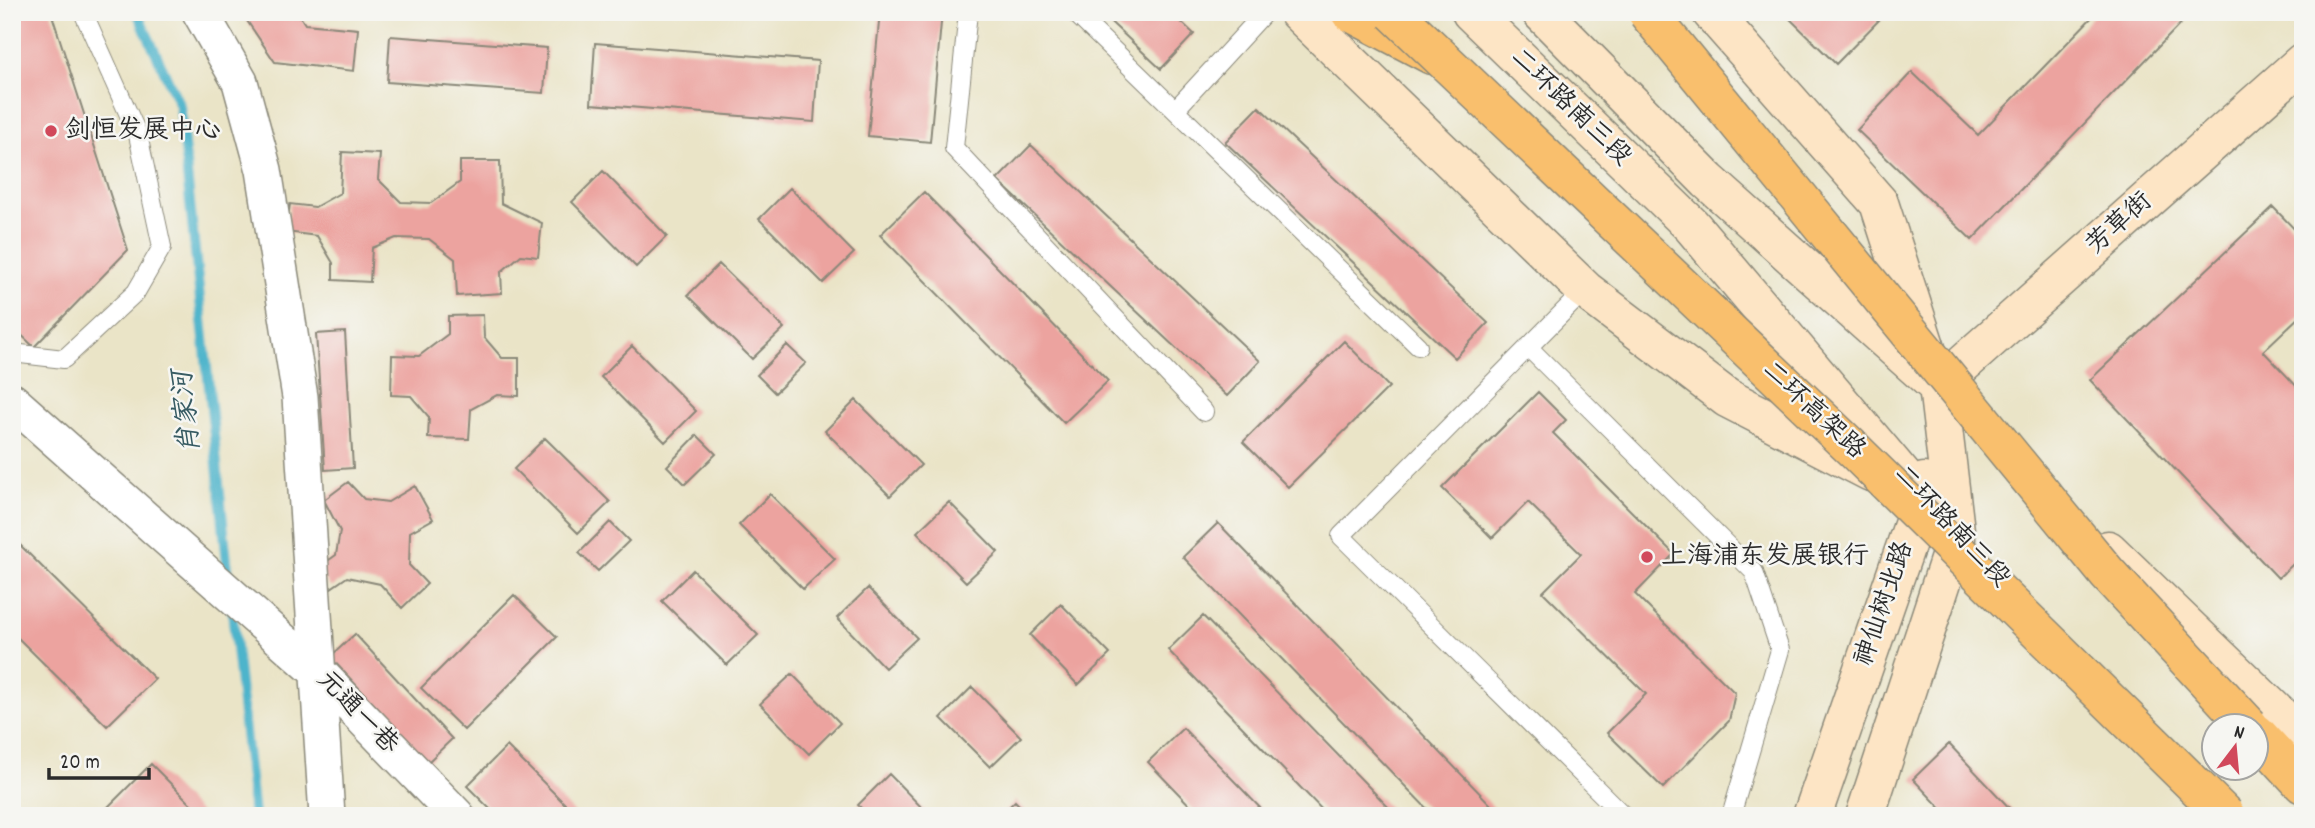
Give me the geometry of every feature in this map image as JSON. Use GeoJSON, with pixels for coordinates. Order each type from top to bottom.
{"type":"FeatureCollection","features":[{"type":"Feature","properties":{"kind":"highway"},"geometry":{"type":"LineString","coordinates":[[1350,12],[1441,60]]}},
{"type":"Feature","properties":{"kind":"highway","name":"二环高架路"},"geometry":{"type":"LineString","coordinates":[[1393,12],[1855,451],[2226,816]]}},
{"type":"Feature","properties":{"kind":"highway"},"geometry":{"type":"LineString","coordinates":[[1647,12],[2107,573],[2236,712]]}},
{"type":"Feature","properties":{"kind":"highway"},"geometry":{"type":"LineString","coordinates":[[2270,748],[2303,784]]}},
{"type":"Feature","properties":{"kind":"main road"},"geometry":{"type":"LineString","coordinates":[[1298,12],[1585,290],[1727,398],[1922,499]]}},
{"type":"Feature","properties":{"kind":"main road","name":"二环路南三段"},"geometry":{"type":"LineString","coordinates":[[1541,12],[1708,181],[1938,386],[2303,738]]}},
{"type":"Feature","properties":{"kind":"main road"},"geometry":{"type":"LineString","coordinates":[[1711,12],[1880,203],[1938,386],[1956,539],[1865,816]]}},
{"type":"Feature","properties":{"kind":"main road","name":"二环路南三段"},"geometry":{"type":"LineString","coordinates":[[1478,19],[1690,225],[1956,539],[2242,816]]}},
{"type":"Feature","properties":{"kind":"main road","name":"芳草街"},"geometry":{"type":"LineString","coordinates":[[1938,386],[2303,62]]}},
{"type":"Feature","properties":{"kind":"main road","name":"神仙树北路"},"geometry":{"type":"LineString","coordinates":[[1812,816],[1922,499],[1938,386]]}},
{"type":"Feature","properties":{"kind":"street"},"geometry":{"type":"LineString","coordinates":[[200,12],[240,82],[264,170],[300,397],[327,816]]}},
{"type":"Feature","properties":{"kind":"street","name":"元通一巷"},"geometry":{"type":"LineString","coordinates":[[12,401],[318,673],[457,816]]}},
{"type":"Feature","properties":{"kind":"lane"},"geometry":{"type":"LineString","coordinates":[[12,353],[64,359],[136,292],[162,247],[138,135],[83,12]]}},
{"type":"Feature","properties":{"kind":"lane"},"geometry":{"type":"LineString","coordinates":[[968,12],[954,148],[1204,412]]}},
{"type":"Feature","properties":{"kind":"lane"},"geometry":{"type":"LineString","coordinates":[[1074,12],[1418,346]]}},
{"type":"Feature","properties":{"kind":"lane"},"geometry":{"type":"LineString","coordinates":[[1175,110],[1265,12]]}},
{"type":"Feature","properties":{"kind":"lane"},"geometry":{"type":"LineString","coordinates":[[1585,290],[1341,536],[1624,816]]}},
{"type":"Feature","properties":{"kind":"lane"},"geometry":{"type":"LineString","coordinates":[[1528,347],[1754,572],[1780,650],[1731,816]]}},
{"type":"Feature","properties":{"kind":"building","name":"剑恒发展中心"},"geometry":{"type":"Polygon","coordinates":[[[12,12],[51,12],[128,250],[34,347],[12,326],[12,12]]]}},
{"type":"Feature","properties":{"kind":"building"},"geometry":{"type":"Polygon","coordinates":[[[241,12],[297,12],[305,24],[358,29],[354,71],[275,62],[241,12]]]}},
{"type":"Feature","properties":{"kind":"building"},"geometry":{"type":"Polygon","coordinates":[[[880,12],[942,12],[930,142],[868,136],[880,12]]]}},
{"type":"Feature","properties":{"kind":"building"},"geometry":{"type":"Polygon","coordinates":[[[1100,12],[1171,12],[1194,34],[1161,69],[1100,12]]]}},
{"type":"Feature","properties":{"kind":"building"},"geometry":{"type":"Polygon","coordinates":[[[1783,12],[1887,12],[1836,64],[1783,12]]]}},
{"type":"Feature","properties":{"kind":"building"},"geometry":{"type":"Polygon","coordinates":[[[2097,12],[2192,12],[1972,240],[1857,130],[1912,72],[1978,135],[2097,12]]]}},
{"type":"Feature","properties":{"kind":"building"},"geometry":{"type":"Polygon","coordinates":[[[390,36],[547,48],[544,93],[387,82],[390,36]]]}},
{"type":"Feature","properties":{"kind":"building"},"geometry":{"type":"Polygon","coordinates":[[[595,43],[818,61],[814,122],[591,104],[595,43]]]}},
{"type":"Feature","properties":{"kind":"building"},"geometry":{"type":"Polygon","coordinates":[[[1259,107],[1488,323],[1455,358],[1225,142],[1259,107]]]}},
{"type":"Feature","properties":{"kind":"building"},"geometry":{"type":"Polygon","coordinates":[[[1031,145],[1260,361],[1227,396],[997,180],[1031,145]]]}},
{"type":"Feature","properties":{"kind":"building"},"geometry":{"type":"Polygon","coordinates":[[[342,152],[380,154],[378,179],[401,202],[431,203],[460,182],[460,161],[500,161],[501,203],[542,223],[538,257],[521,255],[501,272],[502,293],[457,296],[455,259],[429,239],[396,238],[372,248],[370,282],[333,280],[333,263],[317,236],[286,232],[290,204],[315,207],[340,193],[342,152]]]}},
{"type":"Feature","properties":{"kind":"building"},"geometry":{"type":"Polygon","coordinates":[[[603,171],[667,236],[636,267],[572,202],[603,171]]]}},
{"type":"Feature","properties":{"kind":"building"},"geometry":{"type":"Polygon","coordinates":[[[790,188],[854,253],[823,283],[759,219],[790,188]]]}},
{"type":"Feature","properties":{"kind":"building"},"geometry":{"type":"Polygon","coordinates":[[[924,192],[1108,381],[1064,423],[880,235],[924,192]]]}},
{"type":"Feature","properties":{"kind":"building"},"geometry":{"type":"Polygon","coordinates":[[[2273,207],[2303,238],[2303,313],[2263,351],[2303,393],[2303,555],[2278,578],[2090,380],[2273,207]]]}},
{"type":"Feature","properties":{"kind":"building"},"geometry":{"type":"Polygon","coordinates":[[[719,264],[784,328],[752,359],[688,295],[719,264]]]}},
{"type":"Feature","properties":{"kind":"building"},"geometry":{"type":"Polygon","coordinates":[[[483,315],[484,337],[502,358],[519,358],[519,396],[497,395],[471,409],[469,439],[428,438],[429,417],[411,396],[391,395],[392,355],[419,356],[448,334],[448,316],[483,315]]]}},
{"type":"Feature","properties":{"kind":"building"},"geometry":{"type":"Polygon","coordinates":[[[345,332],[353,468],[325,470],[316,334],[345,332]]]}},
{"type":"Feature","properties":{"kind":"building"},"geometry":{"type":"Polygon","coordinates":[[[1344,341],[1389,387],[1288,487],[1243,442],[1344,341]]]}},
{"type":"Feature","properties":{"kind":"building"},"geometry":{"type":"Polygon","coordinates":[[[787,345],[806,363],[775,393],[757,375],[787,345]]]}},
{"type":"Feature","properties":{"kind":"building"},"geometry":{"type":"Polygon","coordinates":[[[632,346],[696,411],[665,442],[601,377],[632,346]]]}},
{"type":"Feature","properties":{"kind":"building"},"geometry":{"type":"Polygon","coordinates":[[[1538,392],[1566,420],[1553,433],[1674,554],[1635,594],[1735,693],[1729,721],[1663,788],[1607,733],[1646,694],[1543,592],[1581,554],[1528,502],[1492,538],[1442,488],[1538,392]]]}},
{"type":"Feature","properties":{"kind":"building"},"geometry":{"type":"Polygon","coordinates":[[[856,400],[921,465],[890,496],[825,431],[856,400]]]}},
{"type":"Feature","properties":{"kind":"building"},"geometry":{"type":"Polygon","coordinates":[[[697,435],[716,454],[685,484],[667,466],[697,435]]]}},
{"type":"Feature","properties":{"kind":"building"},"geometry":{"type":"Polygon","coordinates":[[[545,438],[610,502],[578,533],[514,469],[545,438]]]}},
{"type":"Feature","properties":{"kind":"building"},"geometry":{"type":"Polygon","coordinates":[[[348,482],[364,499],[388,502],[415,486],[433,519],[410,532],[409,565],[427,584],[402,608],[380,584],[347,577],[331,588],[318,568],[336,555],[340,531],[324,500],[348,482]]]}},
{"type":"Feature","properties":{"kind":"building"},"geometry":{"type":"Polygon","coordinates":[[[770,494],[835,559],[803,589],[739,525],[770,494]]]}},
{"type":"Feature","properties":{"kind":"building"},"geometry":{"type":"Polygon","coordinates":[[[949,502],[998,552],[966,582],[917,532],[949,502]]]}},
{"type":"Feature","properties":{"kind":"building"},"geometry":{"type":"Polygon","coordinates":[[[610,522],[629,541],[598,571],[579,553],[610,522]]]}},
{"type":"Feature","properties":{"kind":"building"},"geometry":{"type":"Polygon","coordinates":[[[1218,523],[1496,810],[1490,816],[1434,816],[1183,557],[1218,523]]]}},
{"type":"Feature","properties":{"kind":"building"},"geometry":{"type":"Polygon","coordinates":[[[12,537],[155,679],[107,726],[12,632],[12,537]]]}},
{"type":"Feature","properties":{"kind":"building"},"geometry":{"type":"Polygon","coordinates":[[[693,570],[758,635],[727,665],[662,601],[693,570]]]}},
{"type":"Feature","properties":{"kind":"building"},"geometry":{"type":"Polygon","coordinates":[[[868,588],[917,638],[885,668],[837,618],[868,588]]]}},
{"type":"Feature","properties":{"kind":"building"},"geometry":{"type":"Polygon","coordinates":[[[514,595],[557,637],[464,730],[421,688],[514,595]]]}},
{"type":"Feature","properties":{"kind":"building"},"geometry":{"type":"Polygon","coordinates":[[[1061,604],[1110,654],[1078,685],[1030,635],[1061,604]]]}},
{"type":"Feature","properties":{"kind":"building"},"geometry":{"type":"Polygon","coordinates":[[[1203,616],[1397,816],[1328,816],[1168,650],[1203,616]]]}},
{"type":"Feature","properties":{"kind":"building"},"geometry":{"type":"Polygon","coordinates":[[[355,634],[452,739],[428,762],[330,657],[355,634]]]}},
{"type":"Feature","properties":{"kind":"building"},"geometry":{"type":"Polygon","coordinates":[[[792,674],[840,723],[809,754],[760,704],[792,674]]]}},
{"type":"Feature","properties":{"kind":"building"},"geometry":{"type":"Polygon","coordinates":[[[972,687],[1021,737],[990,767],[941,718],[972,687]]]}},
{"type":"Feature","properties":{"kind":"building"},"geometry":{"type":"Polygon","coordinates":[[[1183,728],[1268,816],[1200,816],[1148,762],[1183,728]]]}},
{"type":"Feature","properties":{"kind":"building"},"geometry":{"type":"Polygon","coordinates":[[[1949,744],[2017,816],[1948,816],[1913,779],[1949,744]]]}},
{"type":"Feature","properties":{"kind":"building"},"geometry":{"type":"Polygon","coordinates":[[[507,746],[577,816],[497,816],[467,786],[507,746]]]}},
{"type":"Feature","properties":{"kind":"building"},"geometry":{"type":"Polygon","coordinates":[[[151,764],[200,816],[99,816],[151,764]]]}},
{"type":"Feature","properties":{"kind":"building"},"geometry":{"type":"Polygon","coordinates":[[[889,774],[930,816],[869,816],[858,805],[889,774]]]}},
{"type":"Feature","properties":{"kind":"building"},"geometry":{"type":"Polygon","coordinates":[[[1015,801],[1030,816],[1000,816],[1015,801]]]}},
{"type":"Feature","properties":{"kind":"waterway","name":"肖家河"},"geometry":{"type":"LineString","coordinates":[[137,12],[180,106],[229,581]]}},
{"type":"Feature","properties":{"kind":"waterway","name":"肖家河"},"geometry":{"type":"LineString","coordinates":[[232,610],[254,816]]}},
{"type":"Feature","properties":{"kind":"place","name":"剑恒发展中心"},"geometry":{"type":"Point","coordinates":[51,131]}},
{"type":"Feature","properties":{"kind":"place","name":"上海浦东发展银行"},"geometry":{"type":"Point","coordinates":[1647,557]}}]}
